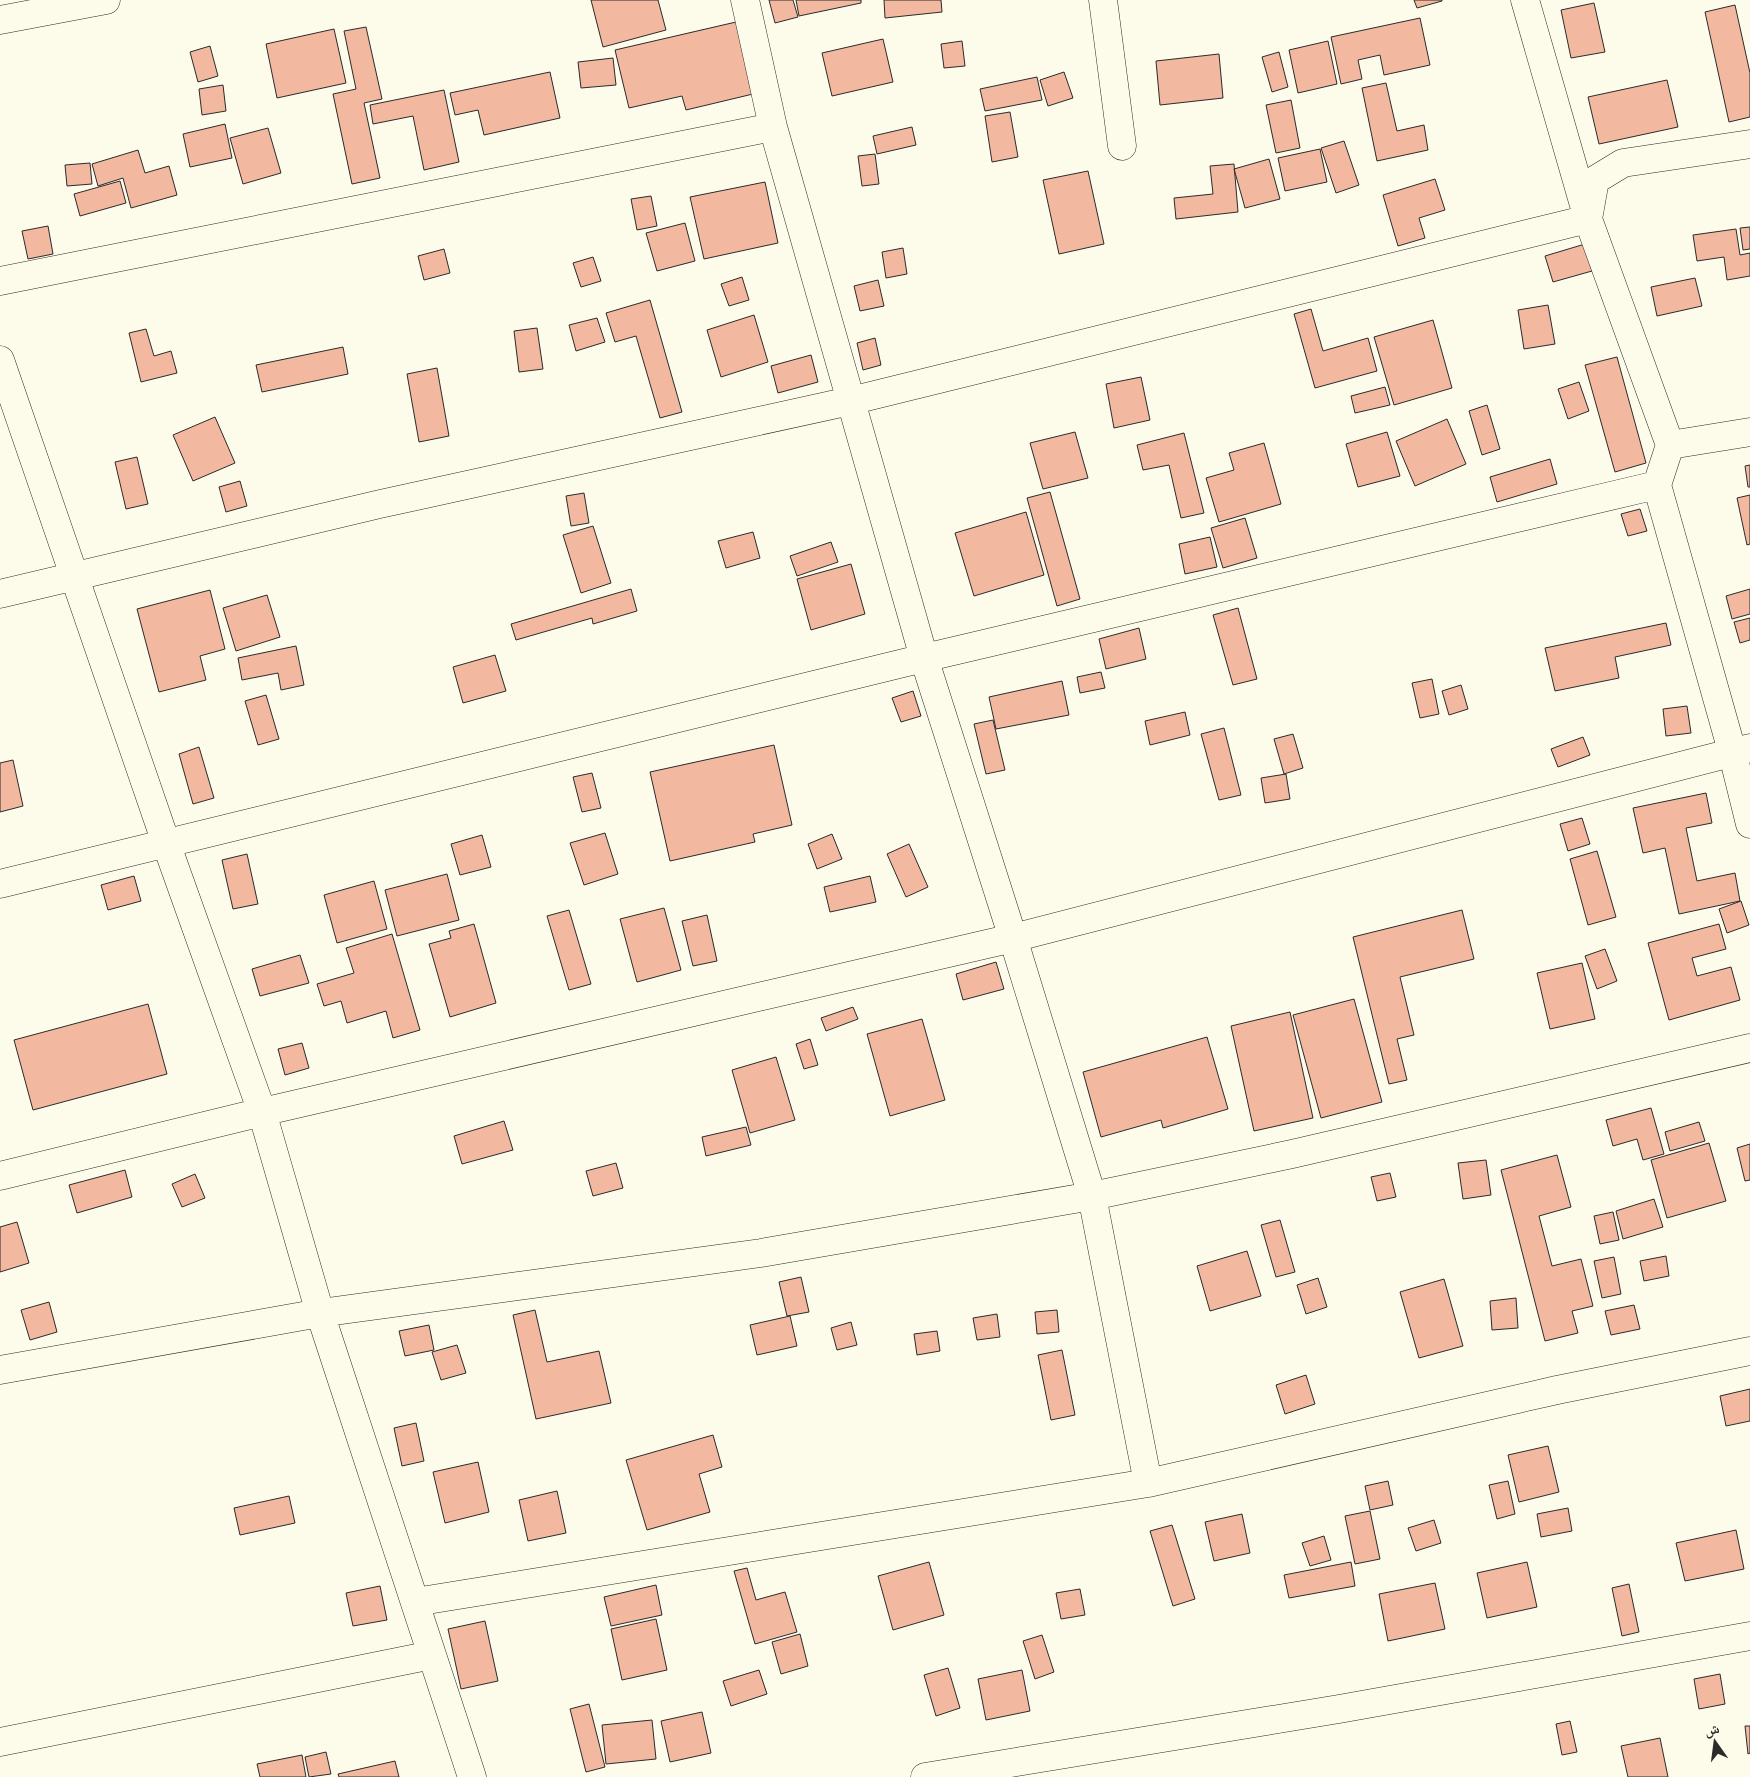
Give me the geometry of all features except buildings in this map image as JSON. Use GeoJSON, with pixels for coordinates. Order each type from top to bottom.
{"type":"FeatureCollection","features":[{"type":"Feature","properties":{"kind":"street"},"geometry":{"type":"LineString","coordinates":[[0,20],[106,0]]}},
{"type":"Feature","properties":{"kind":"street"},"geometry":{"type":"LineString","coordinates":[[745,0],[773,127],[924,658],[1092,1196],[1148,1483]]}},
{"type":"Feature","properties":{"kind":"street"},"geometry":{"type":"LineString","coordinates":[[1102,0],[1122,146]]}},
{"type":"Feature","properties":{"kind":"street"},"geometry":{"type":"LineString","coordinates":[[1525,0],[1588,219],[1670,445],[1657,485],[1741,750],[1750,824]]}},
{"type":"Feature","properties":{"kind":"street"},"geometry":{"type":"LineString","coordinates":[[0,281],[773,127]]}},
{"type":"Feature","properties":{"kind":"street"},"geometry":{"type":"LineString","coordinates":[[1588,219],[1595,180],[1623,163],[1750,144]]}},
{"type":"Feature","properties":{"kind":"street"},"geometry":{"type":"LineString","coordinates":[[0,594],[380,504],[850,401],[1588,219]]}},
{"type":"Feature","properties":{"kind":"street"},"geometry":{"type":"LineString","coordinates":[[0,360],[166,843],[262,1112],[320,1313],[472,1777]]}},
{"type":"Feature","properties":{"kind":"street"},"geometry":{"type":"LineString","coordinates":[[1670,445],[1750,432]]}},
{"type":"Feature","properties":{"kind":"street"},"geometry":{"type":"LineString","coordinates":[[0,884],[924,658],[1657,485]]}},
{"type":"Feature","properties":{"kind":"street"},"geometry":{"type":"LineString","coordinates":[[0,1176],[262,1112],[1013,938],[1741,750]]}},
{"type":"Feature","properties":{"kind":"street"},"geometry":{"type":"LineString","coordinates":[[0,1370],[320,1313],[761,1254],[1092,1196],[1292,1154],[1750,1048]]}},
{"type":"Feature","properties":{"kind":"street"},"geometry":{"type":"LineString","coordinates":[[415,1602],[1148,1483],[1558,1390],[1750,1351]]}},
{"type":"Feature","properties":{"kind":"street"},"geometry":{"type":"LineString","coordinates":[[925,1777],[984,1772],[1750,1636]]}},
{"type":"Feature","properties":{"kind":"street"},"geometry":{"type":"LineString","coordinates":[[0,1742],[432,1655]]}}]}
